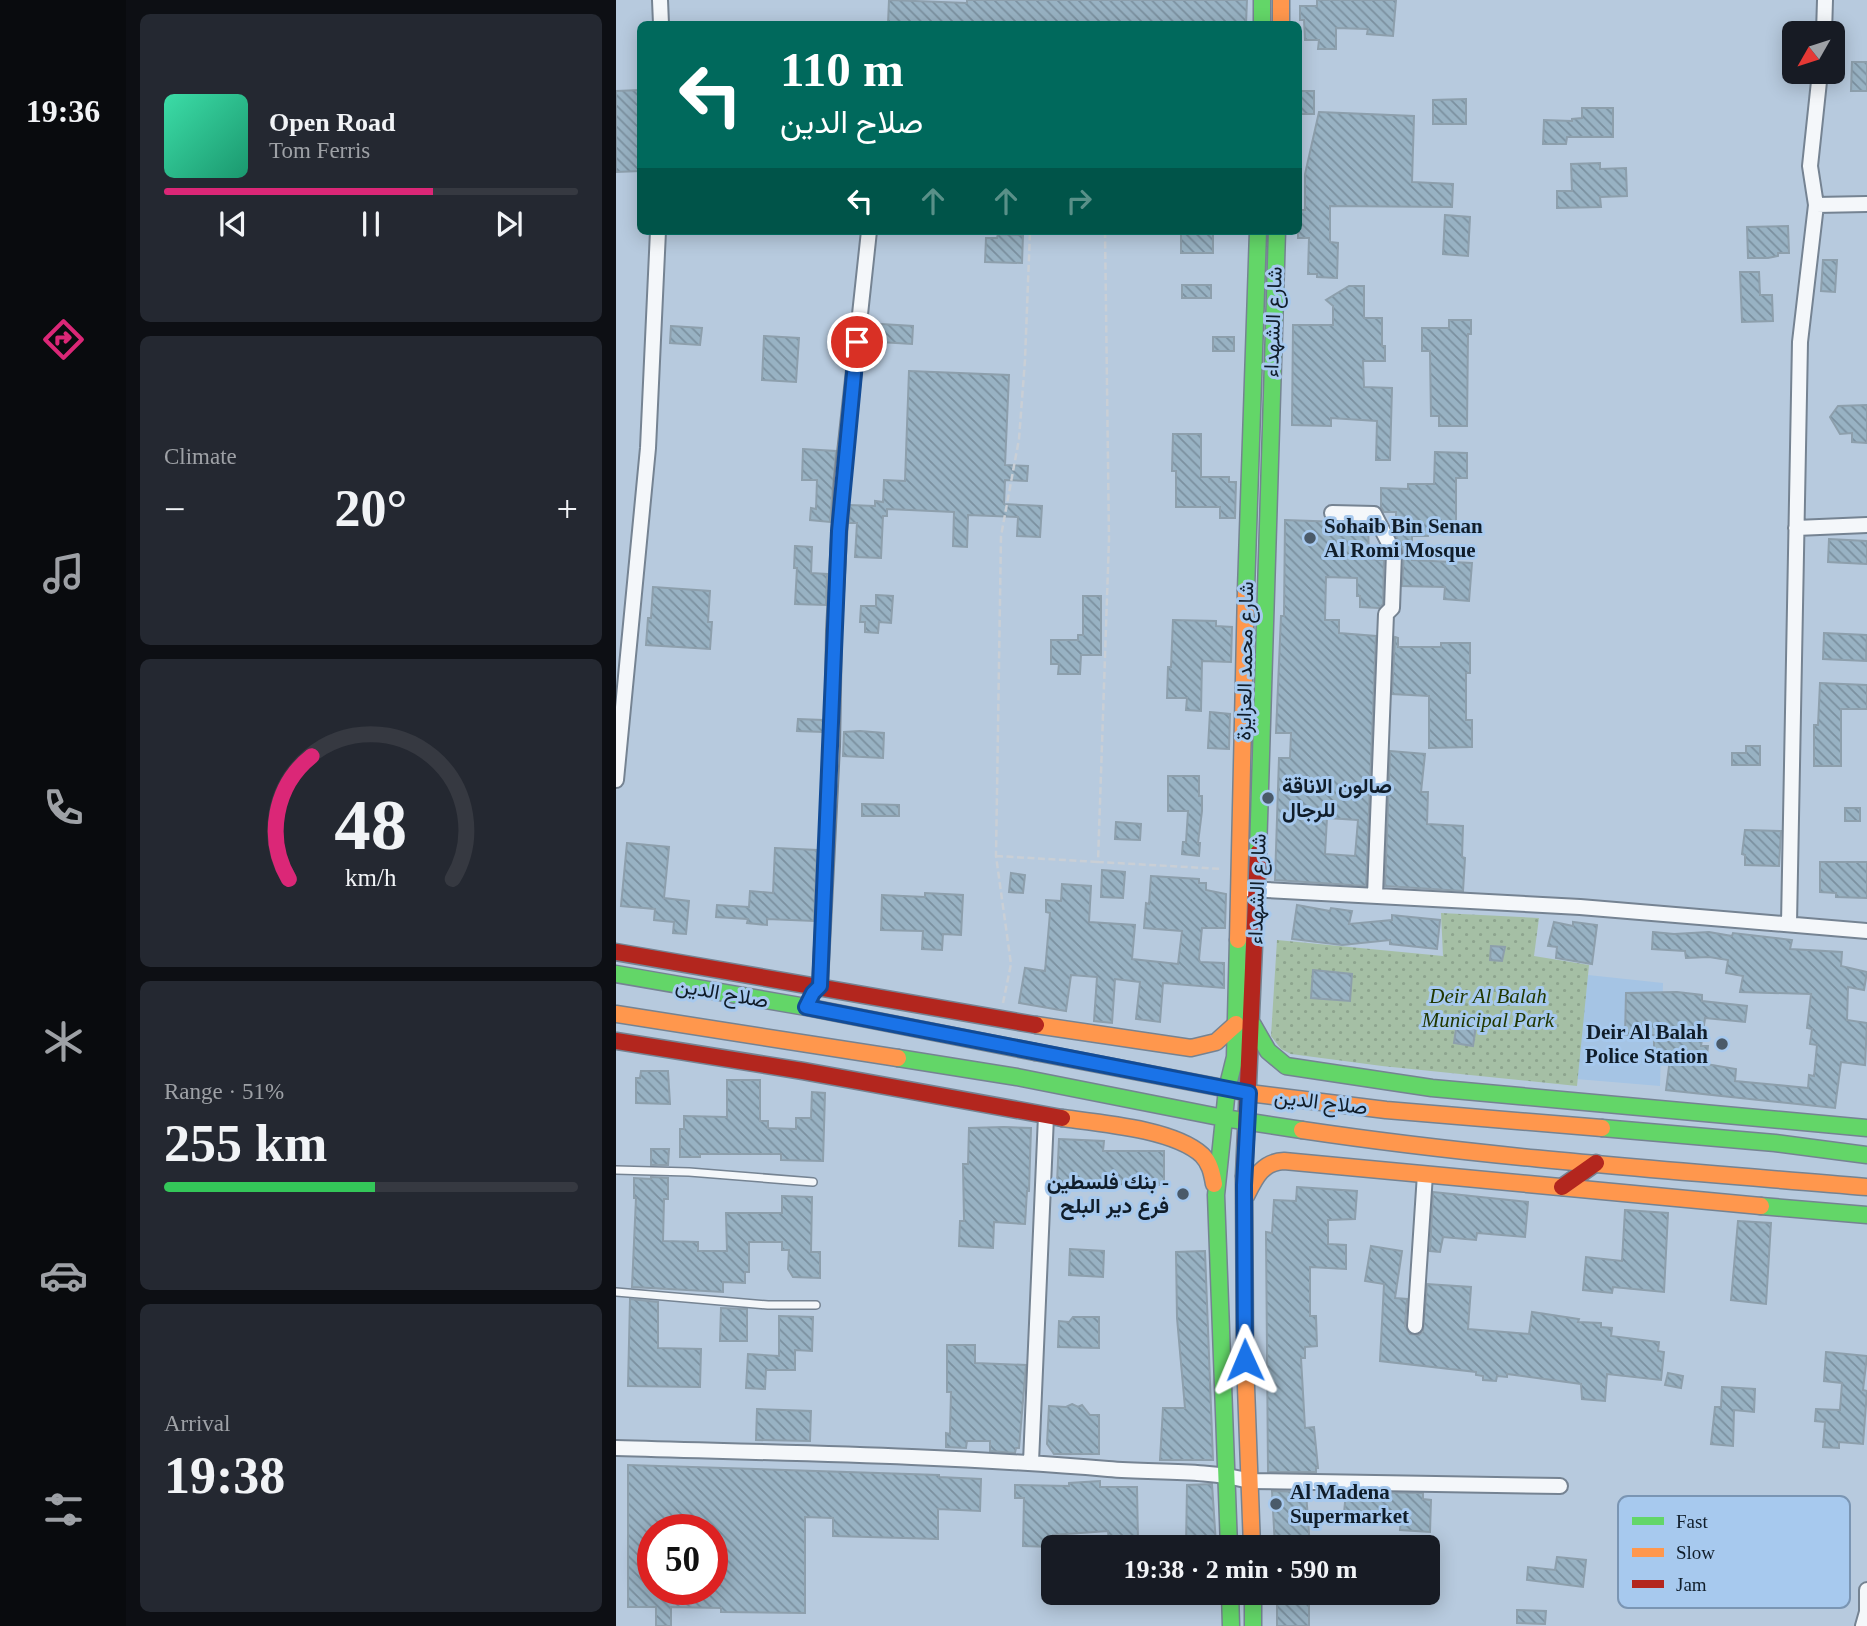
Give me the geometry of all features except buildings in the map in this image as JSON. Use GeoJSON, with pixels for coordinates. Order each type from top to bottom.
{"type":"FeatureCollection","features":[{"type":"Feature","properties":{"kind":"main road"},"geometry":{"type":"LineString","coordinates":[[1262,0],[1262,21]]}},
{"type":"Feature","properties":{"kind":"main road"},"geometry":{"type":"LineString","coordinates":[[1281,0],[1281,21]]}},
{"type":"Feature","properties":{"kind":"main road","name":"شارع محمد العزايزة"},"geometry":{"type":"LineString","coordinates":[[1224,1118],[1227,1089],[1244,1023],[1239,870],[1258,235]]}},
{"type":"Feature","properties":{"kind":"main road","name":"شارع الشهداء"},"geometry":{"type":"LineString","coordinates":[[1252,1535],[1245,1360],[1244,1200],[1249,1093],[1244,1023],[1257,889],[1277,235]]}},
{"type":"Feature","properties":{"kind":"main road"},"geometry":{"type":"LineString","coordinates":[[616,953],[820,986],[1000,1020],[1191,1048],[1216,1044],[1244,1023],[1280,1064],[1432,1088],[1867,1128]]}},
{"type":"Feature","properties":{"kind":"main road","name":"صلاح الدين"},"geometry":{"type":"LineString","coordinates":[[616,974],[806,1007],[1249,1093],[1386,1111],[1775,1143],[1867,1156]]}},
{"type":"Feature","properties":{"kind":"main road","name":"صلاح الدين"},"geometry":{"type":"LineString","coordinates":[[616,1014],[1017,1077],[1224,1118],[1371,1140],[1867,1187]]}},
{"type":"Feature","properties":{"kind":"main road"},"geometry":{"type":"LineString","coordinates":[[616,1041],[841,1078],[1046,1116],[1119,1126],[1188,1145],[1203,1156],[1210,1166],[1216,1195]]}},
{"type":"Feature","properties":{"kind":"main road"},"geometry":{"type":"LineString","coordinates":[[1224,1118],[1216,1195],[1229,1535]]}},
{"type":"Feature","properties":{"kind":"main road"},"geometry":{"type":"LineString","coordinates":[[1244,1200],[1262,1167],[1272,1161],[1309,1161],[1867,1215]]}},
{"type":"Feature","properties":{"kind":"main road"},"geometry":{"type":"LineString","coordinates":[[1562,1187],[1596,1163]]}},
{"type":"Feature","properties":{"kind":"main road"},"geometry":{"type":"LineString","coordinates":[[1230,1605],[1231,1626]]}},
{"type":"Feature","properties":{"kind":"main road"},"geometry":{"type":"LineString","coordinates":[[1253,1605],[1253,1626]]}},
{"type":"Feature","properties":{"kind":"street"},"geometry":{"type":"LineString","coordinates":[[660,0],[661,21]]}},
{"type":"Feature","properties":{"kind":"street"},"geometry":{"type":"LineString","coordinates":[[1824,21],[1825,0]]}},
{"type":"Feature","properties":{"kind":"street"},"geometry":{"type":"LineString","coordinates":[[1788,924],[1800,342],[1815,205],[1810,166],[1819,84]]}},
{"type":"Feature","properties":{"kind":"street"},"geometry":{"type":"LineString","coordinates":[[1815,205],[1867,204]]}},
{"type":"Feature","properties":{"kind":"street"},"geometry":{"type":"LineString","coordinates":[[616,780],[648,448],[658,235]]}},
{"type":"Feature","properties":{"kind":"street"},"geometry":{"type":"LineString","coordinates":[[806,1007],[820,986],[842,481],[869,235]]}},
{"type":"Feature","properties":{"kind":"street"},"geometry":{"type":"LineString","coordinates":[[1332,513],[1374,514],[1394,553],[1392,608],[1386,614],[1375,895]]}},
{"type":"Feature","properties":{"kind":"street"},"geometry":{"type":"LineString","coordinates":[[1796,528],[1867,525]]}},
{"type":"Feature","properties":{"kind":"street"},"geometry":{"type":"LineString","coordinates":[[1240,889],[1580,908],[1867,931]]}},
{"type":"Feature","properties":{"kind":"street"},"geometry":{"type":"LineString","coordinates":[[1031,1462],[1046,1116]]}},
{"type":"Feature","properties":{"kind":"street"},"geometry":{"type":"LineString","coordinates":[[1415,1326],[1425,1174]]}},
{"type":"Feature","properties":{"kind":"street"},"geometry":{"type":"LineString","coordinates":[[616,1448],[1031,1462],[1126,1471],[1228,1475],[1250,1481],[1560,1486]]}},
{"type":"Feature","properties":{"kind":"street"},"geometry":{"type":"LineString","coordinates":[[1863,1626],[1867,1612],[1867,1590]]}},
{"type":"Feature","properties":{"kind":"lane"},"geometry":{"type":"LineString","coordinates":[[1720,1139],[1721,1115]]}},
{"type":"Feature","properties":{"kind":"lane"},"geometry":{"type":"LineString","coordinates":[[616,1170],[688,1172],[813,1182]]}},
{"type":"Feature","properties":{"kind":"lane"},"geometry":{"type":"LineString","coordinates":[[616,1292],[768,1305],[816,1305]]}},
{"type":"Feature","properties":{"kind":"path"},"geometry":{"type":"LineString","coordinates":[[1000,1020],[1011,964],[996,856],[1001,536],[1019,439],[1030,235]]}},
{"type":"Feature","properties":{"kind":"path"},"geometry":{"type":"LineString","coordinates":[[1098,862],[1109,538],[1105,235]]}},
{"type":"Feature","properties":{"kind":"path"},"geometry":{"type":"LineString","coordinates":[[996,856],[1239,870]]}},
{"type":"Feature","properties":{"kind":"shaded area"},"geometry":{"type":"Polygon","coordinates":[[[1588,975],[1663,983],[1660,1086],[1576,1079],[1588,975]]]}},
{"type":"Feature","properties":{"kind":"green space","name":"Deir Al Balah Municipal Park"},"geometry":{"type":"Polygon","coordinates":[[[1441,913],[1539,918],[1534,956],[1589,965],[1577,1086],[1382,1066],[1291,1054],[1281,1049],[1271,1036],[1277,940],[1443,956],[1441,913]]]}},
{"type":"Feature","properties":{"kind":"traffic: fast"},"geometry":{"type":"LineString","coordinates":[[1262,0],[1262,21]]}},
{"type":"Feature","properties":{"kind":"traffic: fast"},"geometry":{"type":"LineString","coordinates":[[1246,590],[1258,235]]}},
{"type":"Feature","properties":{"kind":"traffic: fast"},"geometry":{"type":"LineString","coordinates":[[1258,853],[1277,235]]}},
{"type":"Feature","properties":{"kind":"traffic: fast"},"geometry":{"type":"LineString","coordinates":[[1229,1535],[1216,1195],[1227,1089],[1235,1057],[1238,940]]}},
{"type":"Feature","properties":{"kind":"traffic: fast"},"geometry":{"type":"LineString","coordinates":[[616,974],[806,1007],[1035,1052]]}},
{"type":"Feature","properties":{"kind":"traffic: fast"},"geometry":{"type":"LineString","coordinates":[[1253,1025],[1268,1051],[1286,1066],[1432,1088],[1867,1128]]}},
{"type":"Feature","properties":{"kind":"traffic: fast"},"geometry":{"type":"LineString","coordinates":[[898,1058],[1017,1077],[1224,1118],[1302,1130]]}},
{"type":"Feature","properties":{"kind":"traffic: fast"},"geometry":{"type":"LineString","coordinates":[[1602,1128],[1775,1143],[1867,1155]]}},
{"type":"Feature","properties":{"kind":"traffic: fast"},"geometry":{"type":"LineString","coordinates":[[1761,1206],[1867,1215]]}},
{"type":"Feature","properties":{"kind":"traffic: fast"},"geometry":{"type":"LineString","coordinates":[[1230,1605],[1231,1626]]}},
{"type":"Feature","properties":{"kind":"traffic: fast"},"geometry":{"type":"LineString","coordinates":[[1253,1605],[1253,1626]]}},
{"type":"Feature","properties":{"kind":"traffic: slow"},"geometry":{"type":"LineString","coordinates":[[1281,0],[1281,21]]}},
{"type":"Feature","properties":{"kind":"traffic: slow"},"geometry":{"type":"LineString","coordinates":[[1238,940],[1246,590]]}},
{"type":"Feature","properties":{"kind":"traffic: slow"},"geometry":{"type":"LineString","coordinates":[[616,1014],[898,1058]]}},
{"type":"Feature","properties":{"kind":"traffic: slow"},"geometry":{"type":"LineString","coordinates":[[1036,1025],[1191,1048],[1216,1042],[1236,1024]]}},
{"type":"Feature","properties":{"kind":"traffic: slow"},"geometry":{"type":"LineString","coordinates":[[1035,1052],[1249,1093],[1386,1110],[1602,1128]]}},
{"type":"Feature","properties":{"kind":"traffic: slow"},"geometry":{"type":"LineString","coordinates":[[1062,1118],[1115,1125],[1174,1139],[1202,1155],[1209,1165],[1214,1184]]}},
{"type":"Feature","properties":{"kind":"traffic: slow"},"geometry":{"type":"LineString","coordinates":[[1302,1130],[1513,1156],[1867,1187]]}},
{"type":"Feature","properties":{"kind":"traffic: slow"},"geometry":{"type":"LineString","coordinates":[[1246,1196],[1256,1177],[1265,1168],[1284,1161],[1761,1206]]}},
{"type":"Feature","properties":{"kind":"traffic: slow"},"geometry":{"type":"LineString","coordinates":[[1244,1176],[1245,1360],[1252,1535]]}},
{"type":"Feature","properties":{"kind":"traffic: jam"},"geometry":{"type":"LineString","coordinates":[[1244,1176],[1258,853]]}},
{"type":"Feature","properties":{"kind":"traffic: jam"},"geometry":{"type":"LineString","coordinates":[[616,952],[1036,1025]]}},
{"type":"Feature","properties":{"kind":"traffic: jam"},"geometry":{"type":"LineString","coordinates":[[616,1041],[803,1071],[1062,1118]]}},
{"type":"Feature","properties":{"kind":"traffic: jam"},"geometry":{"type":"LineString","coordinates":[[1562,1187],[1596,1163]]}},
{"type":"Feature","properties":{"kind":"place","name":"Sohaib Bin Senan Al Romi Mosque"},"geometry":{"type":"Point","coordinates":[1310,538]}},
{"type":"Feature","properties":{"kind":"place","name":"صالون الاناقة للرجال"},"geometry":{"type":"Point","coordinates":[1268,798]}},
{"type":"Feature","properties":{"kind":"place","name":"Deir Al Balah Police Station"},"geometry":{"type":"Point","coordinates":[1722,1044]}},
{"type":"Feature","properties":{"kind":"place","name":"بنك فلسطين - فرع دير البلح"},"geometry":{"type":"Point","coordinates":[1183,1194]}},
{"type":"Feature","properties":{"kind":"place","name":"Al Madena Supermarket"},"geometry":{"type":"Point","coordinates":[1276,1504]}},
{"type":"Feature","properties":{"kind":"route"},"geometry":{"type":"LineString","coordinates":[[857,342],[839,531],[820,986],[806,1007],[1249,1093],[1244,1185],[1245,1360]]}}]}
